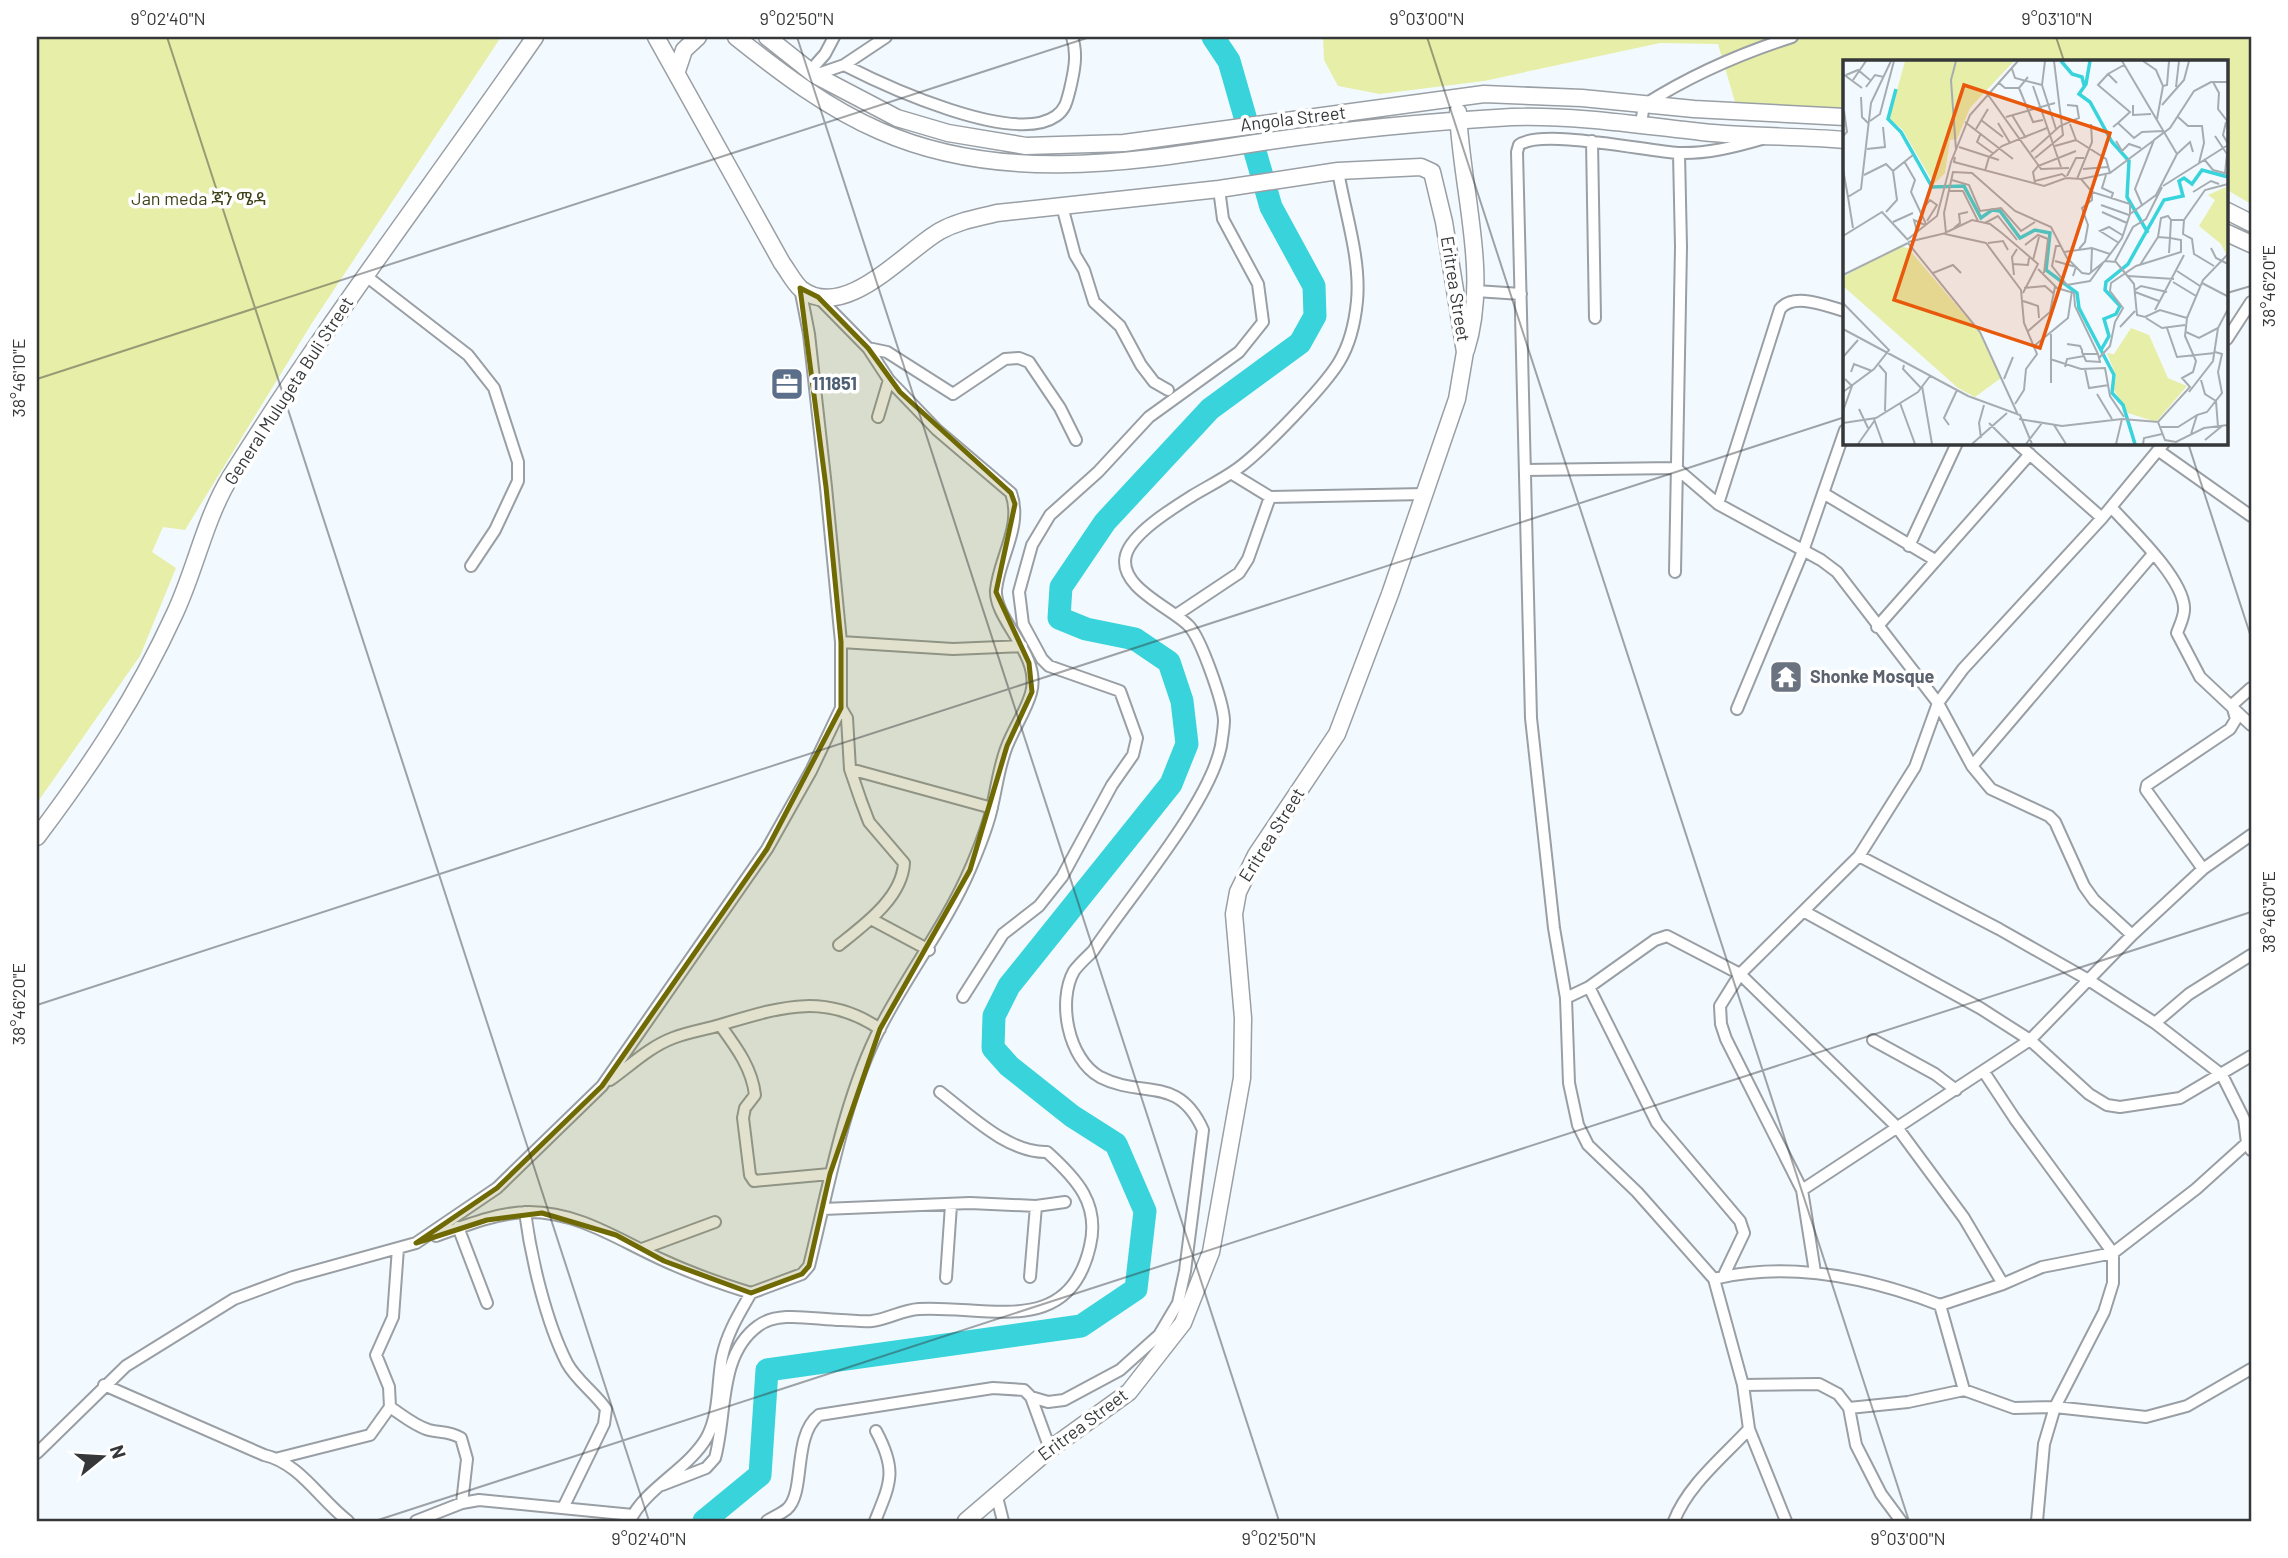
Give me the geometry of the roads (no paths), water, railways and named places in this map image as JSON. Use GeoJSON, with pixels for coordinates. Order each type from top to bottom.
{"type":"FeatureCollection","features":[{"type":"Feature","properties":{"kind":"main road","name":"General Mulugeta Buli Street"},"geometry":{"type":"LineString","coordinates":[[37,837],[120,721],[177,609],[198,548],[229,479],[366,276],[535,37]]}},
{"type":"Feature","properties":{"kind":"main road"},"geometry":{"type":"LineString","coordinates":[[656,37],[782,263],[800,288],[818,297],[853,292],[879,278],[940,231],[963,221],[1062,206],[1219,189],[1338,171]]}},
{"type":"Feature","properties":{"kind":"main road"},"geometry":{"type":"LineString","coordinates":[[677,71],[684,50],[698,37]]}},
{"type":"Feature","properties":{"kind":"main road"},"geometry":{"type":"LineString","coordinates":[[736,37],[808,93],[847,103],[881,131],[943,151],[1041,166],[1195,154],[1362,130],[1513,117],[1641,123],[1702,132],[1843,140]]}},
{"type":"Feature","properties":{"kind":"main road","name":"Angola Street"},"geometry":{"type":"LineString","coordinates":[[767,37],[847,103],[948,133],[1026,146],[1124,142],[1484,94],[1843,117]]}},
{"type":"Feature","properties":{"kind":"main road"},"geometry":{"type":"LineString","coordinates":[[1458,99],[1476,291],[1472,330],[1465,352]]}},
{"type":"Feature","properties":{"kind":"main road","name":"Eritrea Street"},"geometry":{"type":"LineString","coordinates":[[966,1521],[1050,1449],[1129,1392],[1183,1322],[1200,1285],[1211,1252],[1242,1079],[1243,1018],[1234,914],[1238,892],[1256,855],[1337,734],[1457,399],[1465,352],[1432,172],[1421,167],[1338,171]]}},
{"type":"Feature","properties":{"kind":"main road"},"geometry":{"type":"LineString","coordinates":[[2228,212],[2251,223]]}},
{"type":"Feature","properties":{"kind":"main road"},"geometry":{"type":"LineString","coordinates":[[2228,233],[2251,244]]}},
{"type":"Feature","properties":{"kind":"street"},"geometry":{"type":"LineString","coordinates":[[812,73],[834,37]]}},
{"type":"Feature","properties":{"kind":"street"},"geometry":{"type":"LineString","coordinates":[[812,73],[844,65],[886,37]]}},
{"type":"Feature","properties":{"kind":"street"},"geometry":{"type":"LineString","coordinates":[[844,65],[882,85],[948,110],[1005,122],[1041,123],[1055,117],[1066,107],[1075,65],[1072,37]]}},
{"type":"Feature","properties":{"kind":"street"},"geometry":{"type":"LineString","coordinates":[[1641,123],[1644,105],[1681,82],[1743,52],[1792,37]]}},
{"type":"Feature","properties":{"kind":"street"},"geometry":{"type":"LineString","coordinates":[[1773,136],[1726,150],[1679,153],[1592,141],[1530,140],[1518,145],[1531,718],[1554,928],[1566,998],[1569,1083],[1578,1125],[1588,1145],[1719,1278],[1743,1385],[1749,1429],[1786,1521]]}},
{"type":"Feature","properties":{"kind":"street"},"geometry":{"type":"LineString","coordinates":[[1592,141],[1595,318]]}},
{"type":"Feature","properties":{"kind":"street"},"geometry":{"type":"LineString","coordinates":[[1675,572],[1681,247],[1679,153]]}},
{"type":"Feature","properties":{"kind":"street"},"geometry":{"type":"LineString","coordinates":[[1031,1397],[1048,1402],[1064,1399],[1120,1370],[1159,1335],[1178,1303],[1185,1271],[1203,1130],[1174,1094],[1100,1077],[1078,1055],[1065,1004],[1074,971],[1093,951],[1205,788],[1220,747],[1224,720],[1202,645],[1190,627],[1148,597],[1130,577],[1125,564],[1131,543],[1173,508],[1238,469],[1339,362],[1352,334],[1357,300],[1356,266],[1338,171]]}},
{"type":"Feature","properties":{"kind":"street"},"geometry":{"type":"LineString","coordinates":[[963,997],[1003,934],[1039,906],[1062,877],[1112,785],[1133,755],[1137,738],[1121,691],[1049,666],[1023,624],[1019,592],[1032,545],[1050,515],[1098,472],[1149,417],[1239,352],[1263,322],[1258,284],[1223,219],[1219,189]]}},
{"type":"Feature","properties":{"kind":"street"},"geometry":{"type":"LineString","coordinates":[[1062,206],[1075,255],[1084,270],[1094,302],[1120,326],[1141,365],[1154,382],[1168,390]]}},
{"type":"Feature","properties":{"kind":"street"},"geometry":{"type":"LineString","coordinates":[[366,276],[468,355],[494,388],[518,462],[518,481],[495,530],[471,566]]}},
{"type":"Feature","properties":{"kind":"street"},"geometry":{"type":"LineString","coordinates":[[602,1086],[766,849],[811,771],[841,708],[841,642],[809,334],[800,288]]}},
{"type":"Feature","properties":{"kind":"street"},"geometry":{"type":"LineString","coordinates":[[1476,291],[1521,294]]}},
{"type":"Feature","properties":{"kind":"street"},"geometry":{"type":"LineString","coordinates":[[37,1453],[104,1385],[183,1329],[234,1299],[293,1277],[416,1243],[458,1227],[526,1212],[560,1214],[616,1235],[711,1280],[751,1293],[802,1274],[809,1266],[830,1174],[880,1029],[929,950],[970,870],[992,808],[996,778],[1007,746],[1032,692],[1033,675],[996,592],[1010,540],[1015,504],[1011,493],[937,430],[889,380],[868,348],[818,297]]}},
{"type":"Feature","properties":{"kind":"street"},"geometry":{"type":"LineString","coordinates":[[1718,504],[1780,309],[1786,302],[1795,300],[1843,311]]}},
{"type":"Feature","properties":{"kind":"street"},"geometry":{"type":"LineString","coordinates":[[2228,337],[2251,302]]}},
{"type":"Feature","properties":{"kind":"street"},"geometry":{"type":"LineString","coordinates":[[868,348],[887,352],[953,394],[1005,359],[1019,358],[1029,362],[1060,408],[1076,440]]}},
{"type":"Feature","properties":{"kind":"street"},"geometry":{"type":"LineString","coordinates":[[878,417],[889,380]]}},
{"type":"Feature","properties":{"kind":"street"},"geometry":{"type":"LineString","coordinates":[[1737,709],[1803,551],[1843,436]]}},
{"type":"Feature","properties":{"kind":"street"},"geometry":{"type":"LineString","coordinates":[[1909,546],[1957,444]]}},
{"type":"Feature","properties":{"kind":"street"},"geometry":{"type":"LineString","coordinates":[[2018,444],[2102,518]]}},
{"type":"Feature","properties":{"kind":"street"},"geometry":{"type":"LineString","coordinates":[[1815,1272],[1802,1190],[1721,1024],[1720,1006],[1740,974],[1859,856],[1915,767],[1938,703],[1963,669],[2102,518],[2161,447],[2251,516]]}},
{"type":"Feature","properties":{"kind":"street"},"geometry":{"type":"LineString","coordinates":[[1877,627],[2030,454]]}},
{"type":"Feature","properties":{"kind":"street"},"geometry":{"type":"LineString","coordinates":[[1525,470],[1676,468],[1718,504],[1837,572],[1938,703],[1972,766],[1991,789],[2049,816],[2055,822],[2084,886],[2094,901],[2132,935]]}},
{"type":"Feature","properties":{"kind":"street"},"geometry":{"type":"LineString","coordinates":[[1234,475],[1270,497],[1425,494]]}},
{"type":"Feature","properties":{"kind":"street"},"geometry":{"type":"LineString","coordinates":[[1823,493],[1935,560]]}},
{"type":"Feature","properties":{"kind":"street"},"geometry":{"type":"LineString","coordinates":[[1176,615],[1239,573],[1248,559],[1270,497]]}},
{"type":"Feature","properties":{"kind":"street"},"geometry":{"type":"LineString","coordinates":[[2111,507],[2153,554],[2178,589],[2184,603],[2184,614],[2177,632],[2181,645],[2200,677],[2251,725]]}},
{"type":"Feature","properties":{"kind":"street"},"geometry":{"type":"LineString","coordinates":[[1972,766],[2153,554]]}},
{"type":"Feature","properties":{"kind":"street"},"geometry":{"type":"LineString","coordinates":[[841,642],[953,649],[1022,646]]}},
{"type":"Feature","properties":{"kind":"street"},"geometry":{"type":"LineString","coordinates":[[2232,705],[2251,688]]}},
{"type":"Feature","properties":{"kind":"street"},"geometry":{"type":"LineString","coordinates":[[2203,869],[2146,790],[2147,786],[2230,729],[2236,719],[2232,705]]}},
{"type":"Feature","properties":{"kind":"street"},"geometry":{"type":"LineString","coordinates":[[839,945],[871,919],[895,890],[904,863],[869,822],[850,769],[847,718],[841,708]]}},
{"type":"Feature","properties":{"kind":"street"},"geometry":{"type":"LineString","coordinates":[[850,769],[992,808]]}},
{"type":"Feature","properties":{"kind":"street"},"geometry":{"type":"LineString","coordinates":[[1802,1190],[2030,1040],[2087,979],[2203,869],[2251,835]]}},
{"type":"Feature","properties":{"kind":"street"},"geometry":{"type":"LineString","coordinates":[[1719,1278],[1815,1272],[1908,1292],[1940,1305],[2003,1284],[2042,1267],[2113,1253],[2249,1146],[2244,1119],[2222,1074],[2155,1023],[2087,979],[1859,856]]}},
{"type":"Feature","properties":{"kind":"street"},"geometry":{"type":"LineString","coordinates":[[1805,912],[1906,965],[2030,1040],[2089,1094],[2107,1105],[2120,1107],[2180,1098],[2251,1056]]}},
{"type":"Feature","properties":{"kind":"street"},"geometry":{"type":"LineString","coordinates":[[871,919],[929,950]]}},
{"type":"Feature","properties":{"kind":"street"},"geometry":{"type":"LineString","coordinates":[[1566,998],[1589,987],[1655,940],[1667,936],[1740,974],[1896,1126],[1964,1218],[2003,1284]]}},
{"type":"Feature","properties":{"kind":"street"},"geometry":{"type":"LineString","coordinates":[[2155,1023],[2189,994],[2251,955]]}},
{"type":"Feature","properties":{"kind":"street"},"geometry":{"type":"LineString","coordinates":[[1589,987],[1657,1123],[1740,1222],[1744,1233],[1719,1278]]}},
{"type":"Feature","properties":{"kind":"street"},"geometry":{"type":"LineString","coordinates":[[416,1243],[497,1188],[602,1086],[647,1052],[672,1038],[783,1006],[808,1004],[855,1016],[880,1029]]}},
{"type":"Feature","properties":{"kind":"street"},"geometry":{"type":"LineString","coordinates":[[720,1025],[737,1048],[753,1080],[755,1096],[745,1108],[743,1118],[750,1175],[754,1181],[830,1174]]}},
{"type":"Feature","properties":{"kind":"street"},"geometry":{"type":"LineString","coordinates":[[1874,1040],[1935,1074],[1955,1090]]}},
{"type":"Feature","properties":{"kind":"street"},"geometry":{"type":"LineString","coordinates":[[1984,1072],[2113,1253],[2113,1283],[2104,1312],[2055,1407],[2044,1444],[2037,1521]]}},
{"type":"Feature","properties":{"kind":"street"},"geometry":{"type":"LineString","coordinates":[[662,1485],[706,1468],[715,1458],[733,1359],[740,1342],[759,1324],[778,1317],[873,1321],[915,1309],[1023,1312],[1056,1302],[1074,1288],[1086,1265],[1094,1228],[1091,1208],[1079,1183],[1047,1152],[1027,1152],[940,1093]]}},
{"type":"Feature","properties":{"kind":"street"},"geometry":{"type":"LineString","coordinates":[[823,1209],[995,1203],[1036,1206],[1065,1202]]}},
{"type":"Feature","properties":{"kind":"street"},"geometry":{"type":"LineString","coordinates":[[947,1278],[951,1205]]}},
{"type":"Feature","properties":{"kind":"street"},"geometry":{"type":"LineString","coordinates":[[1030,1277],[1036,1206]]}},
{"type":"Feature","properties":{"kind":"street"},"geometry":{"type":"LineString","coordinates":[[526,1212],[529,1238],[560,1347],[568,1366],[606,1409],[604,1424],[564,1508]]}},
{"type":"Feature","properties":{"kind":"street"},"geometry":{"type":"LineString","coordinates":[[642,1249],[715,1222]]}},
{"type":"Feature","properties":{"kind":"street"},"geometry":{"type":"LineString","coordinates":[[458,1227],[486,1303]]}},
{"type":"Feature","properties":{"kind":"street"},"geometry":{"type":"LineString","coordinates":[[279,1458],[370,1435],[390,1407],[389,1387],[376,1355],[393,1317],[398,1248]]}},
{"type":"Feature","properties":{"kind":"street"},"geometry":{"type":"LineString","coordinates":[[416,1521],[462,1503],[479,1500],[632,1518],[662,1485],[690,1460],[707,1437],[720,1387],[722,1359],[728,1333],[751,1293]]}},
{"type":"Feature","properties":{"kind":"street"},"geometry":{"type":"LineString","coordinates":[[1940,1305],[1964,1390]]}},
{"type":"Feature","properties":{"kind":"street"},"geometry":{"type":"LineString","coordinates":[[1849,1408],[1908,1402],[1964,1390],[2014,1408],[2055,1407],[2131,1417],[2156,1415],[2187,1406],[2251,1369]]}},
{"type":"Feature","properties":{"kind":"street"},"geometry":{"type":"LineString","coordinates":[[1743,1385],[1819,1384],[1838,1394],[1849,1408],[1856,1445],[1881,1494],[1901,1521]]}},
{"type":"Feature","properties":{"kind":"street"},"geometry":{"type":"LineString","coordinates":[[104,1385],[232,1442],[279,1458],[302,1476],[348,1521]]}},
{"type":"Feature","properties":{"kind":"street"},"geometry":{"type":"LineString","coordinates":[[767,1521],[788,1508],[794,1497],[806,1435],[812,1420],[819,1415],[993,1388],[1024,1390],[1031,1397],[1050,1449]]}},
{"type":"Feature","properties":{"kind":"street"},"geometry":{"type":"LineString","coordinates":[[1038,1419],[1048,1402]]}},
{"type":"Feature","properties":{"kind":"street"},"geometry":{"type":"LineString","coordinates":[[390,1407],[419,1426],[431,1431],[450,1432],[461,1438],[467,1459],[462,1503]]}},
{"type":"Feature","properties":{"kind":"street"},"geometry":{"type":"LineString","coordinates":[[1674,1521],[1679,1507],[1702,1478],[1749,1429]]}},
{"type":"Feature","properties":{"kind":"street"},"geometry":{"type":"LineString","coordinates":[[874,1521],[891,1485],[887,1451],[876,1431]]}},
{"type":"Feature","properties":{"kind":"street"},"geometry":{"type":"LineString","coordinates":[[996,1493],[1003,1521]]}},
{"type":"Feature","properties":{"kind":"waterway"},"geometry":{"type":"LineString","coordinates":[[704,1521],[760,1475],[767,1370],[1081,1326],[1136,1289],[1145,1211],[1116,1144],[1072,1116],[1009,1066],[993,1048],[994,1016],[1009,986],[1171,784],[1187,744],[1182,701],[1169,662],[1135,639],[1086,629],[1059,618],[1061,587],[1105,522],[1210,409],[1300,343],[1315,316],[1314,286],[1271,207],[1229,61],[1213,37]]}},
{"type":"Feature","properties":{"kind":"place","name":"111851"},"geometry":{"type":"Point","coordinates":[787,384]}},
{"type":"Feature","properties":{"kind":"place","name":"Shonke Mosque"},"geometry":{"type":"Point","coordinates":[1786,677]}},
{"type":"Feature","properties":{"kind":"park label","name":"Jan meda ጃን ሜዳ"},"geometry":{"type":"Point","coordinates":[199,199]}}]}
